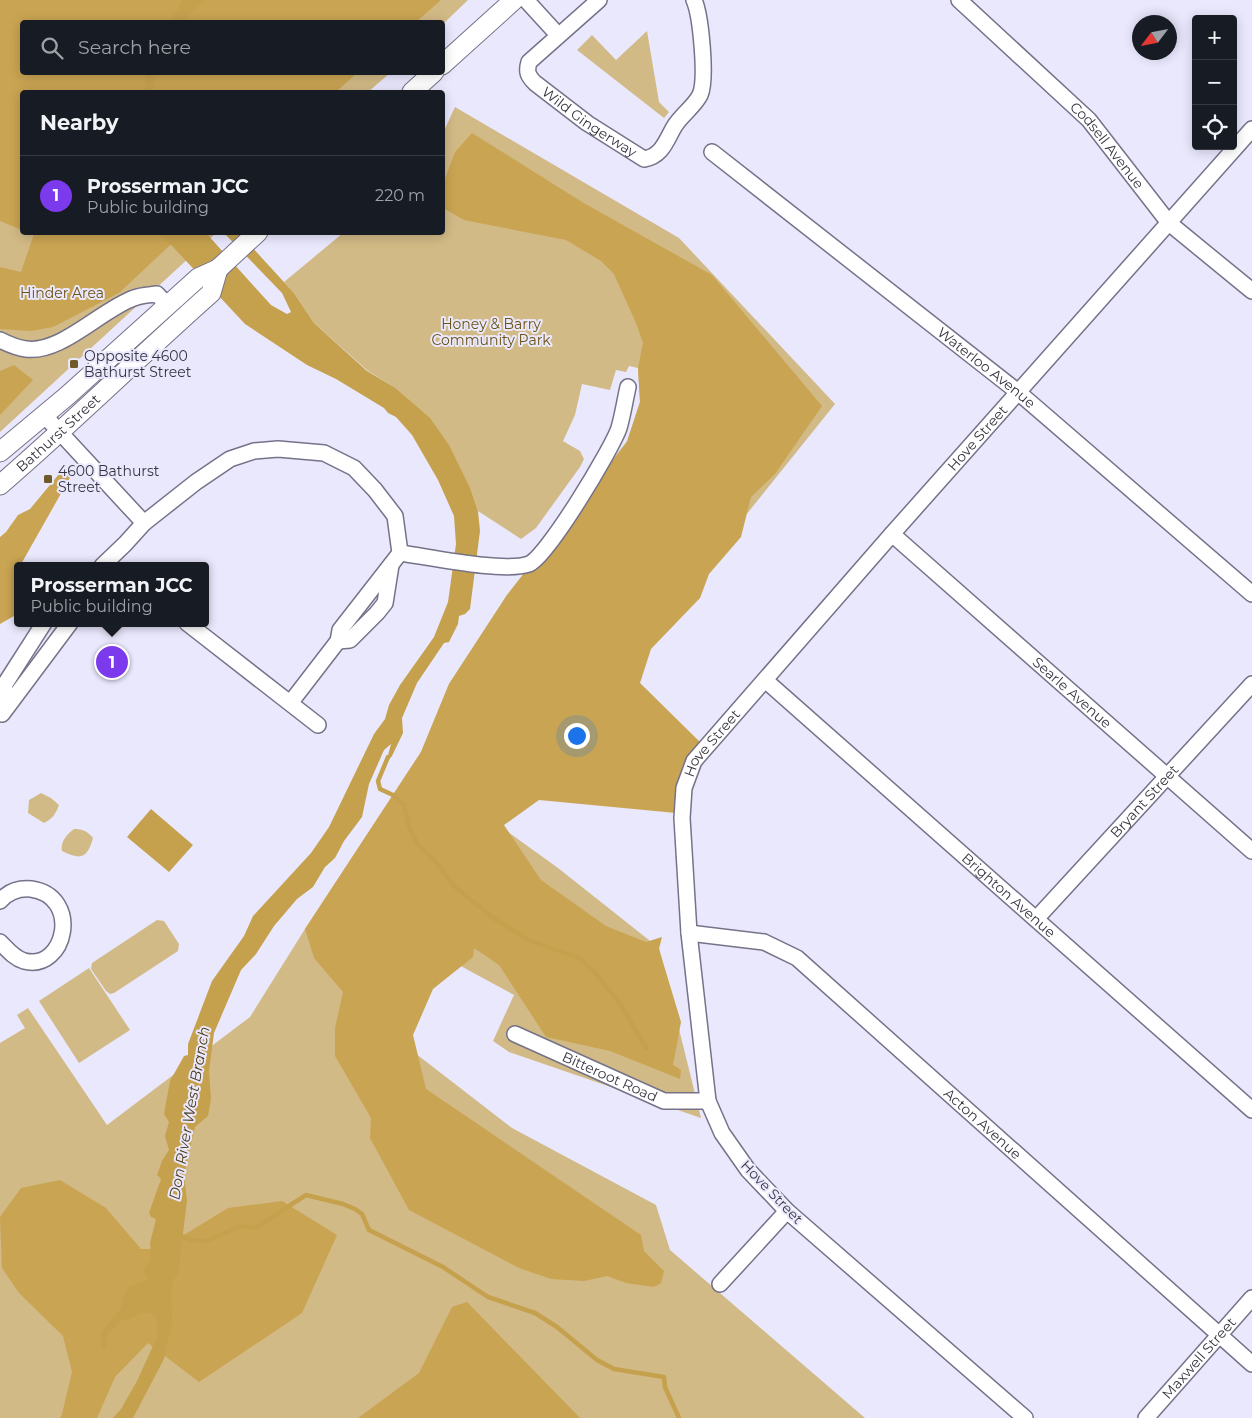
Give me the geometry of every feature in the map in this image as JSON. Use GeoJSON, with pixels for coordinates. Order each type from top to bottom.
{"type":"FeatureCollection","features":[{"type":"Feature","properties":{"kind":"main road"},"geometry":{"type":"LineString","coordinates":[[445,62],[514,0]]}},
{"type":"Feature","properties":{"kind":"main road"},"geometry":{"type":"LineString","coordinates":[[414,90],[431,75]]}},
{"type":"Feature","properties":{"kind":"main road"},"geometry":{"type":"LineString","coordinates":[[218,269],[254,236]]}},
{"type":"Feature","properties":{"kind":"main road","name":"Bathurst Street"},"geometry":{"type":"LineString","coordinates":[[0,452],[198,278],[218,269]]}},
{"type":"Feature","properties":{"kind":"main road","name":"Bathurst Street"},"geometry":{"type":"LineString","coordinates":[[0,484],[60,432],[212,293],[218,269]]}},
{"type":"Feature","properties":{"kind":"street"},"geometry":{"type":"LineString","coordinates":[[526,0],[558,35]]}},
{"type":"Feature","properties":{"kind":"street","name":"Wild Gingerway"},"geometry":{"type":"LineString","coordinates":[[599,0],[529,62],[527,70],[535,83],[588,123],[644,159],[653,158],[664,147],[676,123],[700,95],[703,85],[700,23],[694,0]]}},
{"type":"Feature","properties":{"kind":"street","name":"Codsell Avenue"},"geometry":{"type":"LineString","coordinates":[[959,0],[1089,120],[1170,223],[1252,291]]}},
{"type":"Feature","properties":{"kind":"street","name":"Hove Street"},"geometry":{"type":"LineString","coordinates":[[1025,1418],[787,1211],[748,1170],[722,1132],[708,1101],[688,933],[682,818],[684,788],[694,761],[892,534],[1252,129]]}},
{"type":"Feature","properties":{"kind":"street","name":"Waterloo Avenue"},"geometry":{"type":"LineString","coordinates":[[712,152],[1018,392],[1252,594]]}},
{"type":"Feature","properties":{"kind":"street"},"geometry":{"type":"LineString","coordinates":[[0,340],[27,350],[40,348],[68,337],[134,298],[157,294],[168,306]]}},
{"type":"Feature","properties":{"kind":"street"},"geometry":{"type":"LineString","coordinates":[[396,558],[503,567],[530,564],[548,547],[600,466],[619,428],[628,386]]}},
{"type":"Feature","properties":{"kind":"street"},"geometry":{"type":"LineString","coordinates":[[44,415],[144,523]]}},
{"type":"Feature","properties":{"kind":"street"},"geometry":{"type":"LineString","coordinates":[[106,562],[144,523],[196,482],[230,459],[254,451],[278,449],[324,453],[354,468],[375,490],[395,516],[396,558],[385,603],[350,640],[338,642],[291,702]]}},
{"type":"Feature","properties":{"kind":"street","name":"Searle Avenue"},"geometry":{"type":"LineString","coordinates":[[892,534],[1252,851]]}},
{"type":"Feature","properties":{"kind":"street"},"geometry":{"type":"LineString","coordinates":[[1,719],[5,684],[41,627]]}},
{"type":"Feature","properties":{"kind":"street"},"geometry":{"type":"LineString","coordinates":[[1,719],[67,627]]}},
{"type":"Feature","properties":{"kind":"street"},"geometry":{"type":"LineString","coordinates":[[192,627],[291,702],[318,725]]}},
{"type":"Feature","properties":{"kind":"street","name":"Brighton Avenue"},"geometry":{"type":"LineString","coordinates":[[765,680],[1252,1110]]}},
{"type":"Feature","properties":{"kind":"street","name":"Bryant Street"},"geometry":{"type":"LineString","coordinates":[[1036,919],[1252,684]]}},
{"type":"Feature","properties":{"kind":"street"},"geometry":{"type":"LineString","coordinates":[[0,942],[15,957],[23,961],[34,962],[46,958],[55,950],[62,939],[64,927],[63,915],[57,904],[38,890],[26,888],[14,891],[1,898]]}},
{"type":"Feature","properties":{"kind":"street","name":"Acton Avenue"},"geometry":{"type":"LineString","coordinates":[[688,933],[764,942],[797,958],[1252,1364]]}},
{"type":"Feature","properties":{"kind":"street","name":"Bitteroot Road"},"geometry":{"type":"LineString","coordinates":[[515,1034],[664,1101],[708,1101]]}},
{"type":"Feature","properties":{"kind":"street"},"geometry":{"type":"LineString","coordinates":[[720,1284],[787,1211]]}},
{"type":"Feature","properties":{"kind":"street","name":"Maxwell Street"},"geometry":{"type":"LineString","coordinates":[[1146,1418],[1252,1298]]}},
{"type":"Feature","properties":{"kind":"green space","name":"Hinder Area"},"geometry":{"type":"Polygon","coordinates":[[[0,0],[468,0],[445,22],[445,20],[20,20],[20,75],[388,75],[370,90],[20,90],[20,235],[214,235],[0,432],[0,0]]]}},
{"type":"Feature","properties":{"kind":"green space"},"geometry":{"type":"Polygon","coordinates":[[[0,0],[441,0],[418,20],[20,20],[20,75],[355,75],[338,90],[20,90],[20,229],[0,221],[0,0]]]}},
{"type":"Feature","properties":{"kind":"green space"},"geometry":{"type":"Polygon","coordinates":[[[647,31],[659,102],[669,112],[664,118],[577,50],[592,35],[616,60],[647,31]]]}},
{"type":"Feature","properties":{"kind":"green space","name":"Honey & Barry Community Park"},"geometry":{"type":"Polygon","coordinates":[[[455,107],[679,238],[835,404],[624,667],[490,819],[558,868],[659,948],[701,1118],[509,1052],[493,1041],[514,995],[446,958],[402,1043],[512,1128],[656,1205],[670,1250],[865,1418],[0,1418],[0,1043],[25,1028],[17,1015],[28,1008],[107,1125],[250,1017],[421,752],[449,684],[507,595],[627,441],[640,402],[638,368],[629,366],[626,372],[616,370],[610,390],[582,384],[575,415],[563,441],[580,451],[584,459],[536,528],[521,539],[478,511],[471,490],[394,387],[368,371],[314,323],[294,293],[284,282],[341,235],[445,235],[445,129],[455,107]]]}},
{"type":"Feature","properties":{"kind":"green space"},"geometry":{"type":"Polygon","coordinates":[[[472,133],[582,202],[712,275],[822,406],[775,474],[751,497],[741,537],[709,574],[700,598],[651,649],[640,683],[701,743],[682,771],[676,813],[539,800],[504,825],[541,880],[606,926],[646,942],[662,937],[659,949],[681,1022],[673,1065],[681,1070],[680,1079],[610,1051],[546,1037],[499,965],[474,948],[473,957],[433,989],[413,1035],[426,1089],[641,1235],[644,1251],[664,1271],[661,1283],[654,1287],[626,1283],[607,1276],[584,1281],[551,1279],[519,1268],[409,1210],[370,1138],[371,1118],[335,1056],[335,1028],[343,992],[314,958],[305,929],[421,752],[449,684],[507,595],[627,442],[640,402],[638,368],[643,343],[614,274],[601,261],[566,240],[464,220],[445,209],[445,179],[455,152],[472,133]]]}},
{"type":"Feature","properties":{"kind":"green space"},"geometry":{"type":"Polygon","coordinates":[[[34,235],[181,235],[119,293],[53,327],[31,331],[0,329],[0,267],[21,272],[34,235]]]}},
{"type":"Feature","properties":{"kind":"green space"},"geometry":{"type":"Polygon","coordinates":[[[14,365],[33,380],[0,415],[0,371],[14,365]]]}},
{"type":"Feature","properties":{"kind":"green space"},"geometry":{"type":"Polygon","coordinates":[[[64,468],[72,474],[22,562],[14,562],[14,616],[0,624],[0,537],[18,515],[30,509],[64,468]]]}},
{"type":"Feature","properties":{"kind":"green space"},"geometry":{"type":"Polygon","coordinates":[[[41,793],[59,805],[53,816],[44,823],[28,813],[29,800],[41,793]]]}},
{"type":"Feature","properties":{"kind":"green space"},"geometry":{"type":"Polygon","coordinates":[[[74,829],[85,831],[93,838],[86,854],[82,856],[74,856],[62,851],[62,844],[74,829]]]}},
{"type":"Feature","properties":{"kind":"green space"},"geometry":{"type":"Polygon","coordinates":[[[157,920],[164,921],[179,944],[178,951],[110,994],[91,969],[92,963],[157,920]]]}},
{"type":"Feature","properties":{"kind":"green space"},"geometry":{"type":"Polygon","coordinates":[[[89,968],[130,1030],[79,1063],[39,1001],[89,968]]]}},
{"type":"Feature","properties":{"kind":"green space"},"geometry":{"type":"Polygon","coordinates":[[[60,1180],[106,1208],[141,1249],[161,1249],[228,1208],[282,1201],[337,1235],[302,1313],[199,1382],[148,1343],[115,1377],[97,1418],[60,1418],[72,1372],[63,1336],[19,1293],[2,1268],[0,1217],[21,1188],[60,1180]]]}},
{"type":"Feature","properties":{"kind":"green space"},"geometry":{"type":"Polygon","coordinates":[[[467,1302],[580,1418],[358,1418],[419,1373],[452,1307],[467,1302]]]}},
{"type":"Feature","properties":{"kind":"water"},"geometry":{"type":"Polygon","coordinates":[[[182,0],[206,0],[192,12],[186,20],[172,20],[182,0]]]}},
{"type":"Feature","properties":{"kind":"water"},"geometry":{"type":"Polygon","coordinates":[[[146,75],[156,75],[154,90],[145,90],[146,75]]]}},
{"type":"Feature","properties":{"kind":"water","name":"Don River West Branch"},"geometry":{"type":"Polygon","coordinates":[[[162,235],[208,235],[271,305],[287,314],[291,312],[282,293],[226,235],[241,235],[294,293],[314,323],[367,371],[394,387],[430,418],[449,445],[471,490],[478,511],[480,531],[470,609],[465,614],[459,616],[458,624],[449,642],[444,643],[417,683],[402,718],[403,733],[392,756],[386,763],[391,744],[384,750],[369,784],[362,817],[344,841],[335,858],[325,867],[313,887],[297,899],[274,926],[256,954],[241,970],[214,1033],[209,1071],[211,1099],[208,1116],[195,1127],[184,1175],[187,1201],[178,1273],[174,1279],[171,1291],[172,1322],[164,1359],[133,1418],[113,1418],[121,1409],[137,1381],[157,1337],[157,1318],[152,1313],[140,1313],[130,1319],[120,1321],[106,1336],[107,1346],[102,1349],[101,1333],[121,1308],[124,1295],[129,1286],[149,1280],[143,1271],[151,1257],[150,1243],[156,1219],[151,1217],[149,1213],[161,1179],[157,1175],[162,1161],[169,1150],[165,1136],[169,1122],[164,1114],[170,1081],[184,1056],[188,1055],[188,1044],[212,981],[244,936],[253,916],[311,853],[329,827],[374,734],[385,719],[389,705],[400,685],[434,637],[448,602],[456,544],[454,516],[438,480],[412,435],[396,417],[336,379],[307,365],[245,324],[162,235]]]}},
{"type":"Feature","properties":{"kind":"water"},"geometry":{"type":"Polygon","coordinates":[[[151,809],[193,845],[169,872],[127,837],[151,809]]]}},
{"type":"Feature","properties":{"kind":"waterway"},"geometry":{"type":"LineString","coordinates":[[388,757],[378,781],[380,789],[393,795],[404,805],[409,827],[418,845],[434,860],[454,886],[492,917],[528,940],[579,958],[593,970],[619,1002],[646,1048]]}},
{"type":"Feature","properties":{"kind":"waterway"},"geometry":{"type":"LineString","coordinates":[[177,1234],[191,1240],[206,1241],[241,1226],[255,1228],[306,1195],[343,1204],[362,1214],[369,1230],[443,1267],[488,1297],[535,1313],[557,1327],[597,1360],[614,1369],[664,1377],[665,1387],[679,1418]]}},
{"type":"Feature","properties":{"kind":"place","name":"Opposite 4600 Bathurst Street"},"geometry":{"type":"Point","coordinates":[74,364]}},
{"type":"Feature","properties":{"kind":"place","name":"4600 Bathurst Street"},"geometry":{"type":"Point","coordinates":[48,479]}},
{"type":"Feature","properties":{"kind":"place","name":"Prosserman JCC"},"geometry":{"type":"Point","coordinates":[112,662]}}]}
